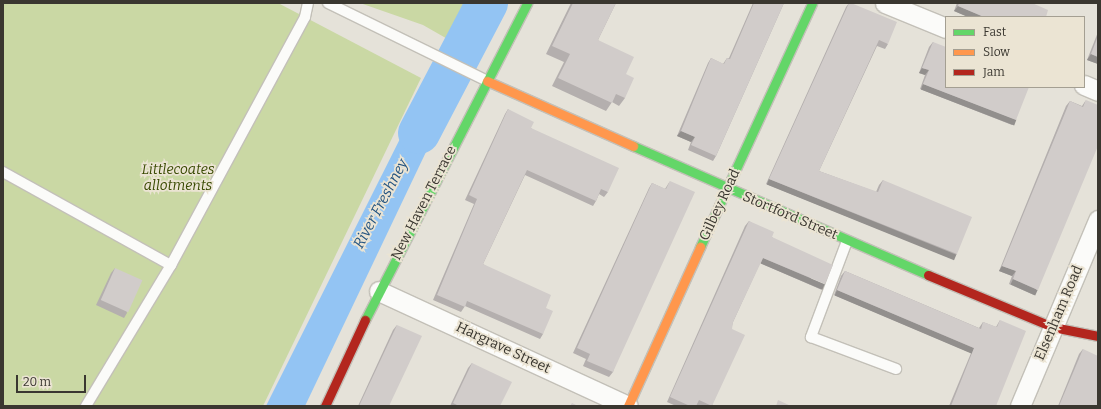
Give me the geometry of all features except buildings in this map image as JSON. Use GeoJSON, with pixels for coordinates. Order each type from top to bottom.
{"type":"FeatureCollection","features":[{"type":"Feature","properties":{"kind":"street","name":"New Haven Terrace"},"geometry":{"type":"LineString","coordinates":[[325,406],[379,291],[528,3]]}},
{"type":"Feature","properties":{"kind":"street","name":"Gilbey Road"},"geometry":{"type":"LineString","coordinates":[[628,406],[812,3]]}},
{"type":"Feature","properties":{"kind":"street"},"geometry":{"type":"LineString","coordinates":[[885,3],[945,28]]}},
{"type":"Feature","properties":{"kind":"street","name":"Stortford Street"},"geometry":{"type":"LineString","coordinates":[[487,81],[727,189],[1053,327],[1098,336]]}},
{"type":"Feature","properties":{"kind":"street"},"geometry":{"type":"LineString","coordinates":[[1085,85],[1098,91]]}},
{"type":"Feature","properties":{"kind":"street","name":"Elsenham Road"},"geometry":{"type":"LineString","coordinates":[[1020,406],[1098,220]]}},
{"type":"Feature","properties":{"kind":"street","name":"Hargrave Street"},"geometry":{"type":"LineString","coordinates":[[379,291],[628,406]]}},
{"type":"Feature","properties":{"kind":"lane"},"geometry":{"type":"LineString","coordinates":[[86,406],[171,265],[305,17],[308,3]]}},
{"type":"Feature","properties":{"kind":"lane"},"geometry":{"type":"LineString","coordinates":[[328,3],[433,51],[487,81]]}},
{"type":"Feature","properties":{"kind":"lane"},"geometry":{"type":"LineString","coordinates":[[3,172],[171,265]]}},
{"type":"Feature","properties":{"kind":"lane"},"geometry":{"type":"LineString","coordinates":[[848,241],[812,337],[896,369]]}},
{"type":"Feature","properties":{"kind":"green space","name":"Littlecoates allotments"},"geometry":{"type":"Polygon","coordinates":[[[3,3],[278,3],[421,78],[263,406],[3,406],[3,3]]]}},
{"type":"Feature","properties":{"kind":"green space"},"geometry":{"type":"Polygon","coordinates":[[[360,3],[471,3],[451,41],[423,25],[360,3]]]}},
{"type":"Feature","properties":{"kind":"water"},"geometry":{"type":"Polygon","coordinates":[[[471,3],[503,3],[476,56],[451,41],[471,3]]]}},
{"type":"Feature","properties":{"kind":"water"},"geometry":{"type":"Polygon","coordinates":[[[433,73],[456,89],[305,406],[266,406],[433,73]]]}},
{"type":"Feature","properties":{"kind":"waterway","name":"River Freshney"},"geometry":{"type":"LineString","coordinates":[[419,133],[487,3]]}},
{"type":"Feature","properties":{"kind":"traffic: fast"},"geometry":{"type":"LineString","coordinates":[[365,320],[527,3]]}},
{"type":"Feature","properties":{"kind":"traffic: fast"},"geometry":{"type":"LineString","coordinates":[[700,247],[812,3]]}},
{"type":"Feature","properties":{"kind":"traffic: fast"},"geometry":{"type":"LineString","coordinates":[[633,146],[928,275]]}},
{"type":"Feature","properties":{"kind":"traffic: slow"},"geometry":{"type":"LineString","coordinates":[[487,81],[633,146]]}},
{"type":"Feature","properties":{"kind":"traffic: slow"},"geometry":{"type":"LineString","coordinates":[[628,406],[700,247]]}},
{"type":"Feature","properties":{"kind":"traffic: jam"},"geometry":{"type":"LineString","coordinates":[[928,275],[1053,327],[1098,336]]}},
{"type":"Feature","properties":{"kind":"traffic: jam"},"geometry":{"type":"LineString","coordinates":[[325,406],[365,320]]}}]}
